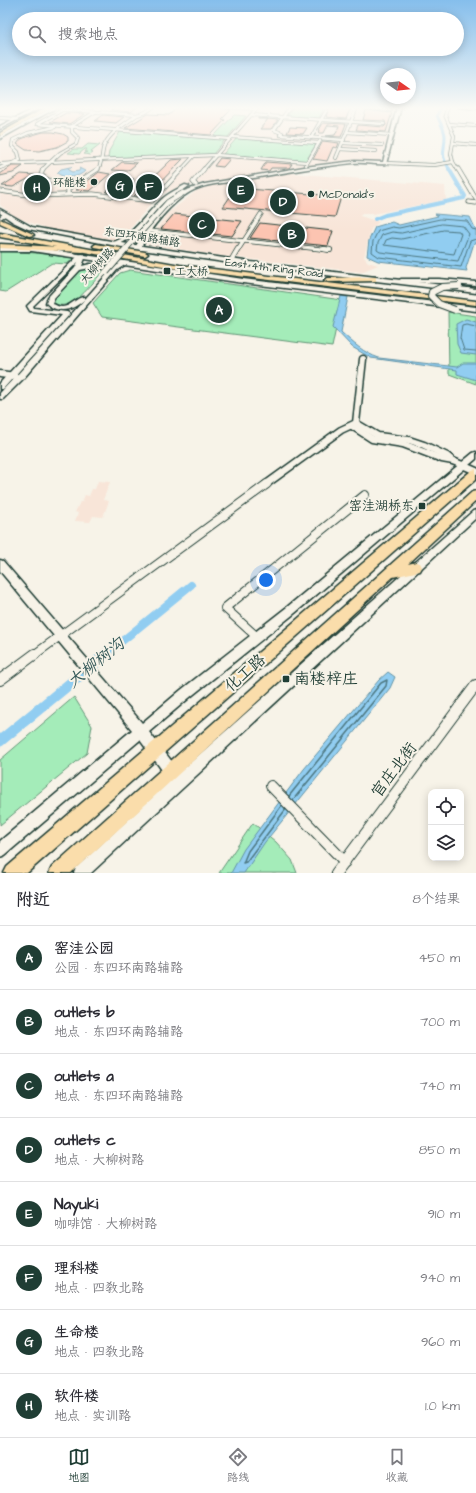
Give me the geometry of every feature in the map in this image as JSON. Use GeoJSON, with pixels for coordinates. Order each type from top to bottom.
{"type":"FeatureCollection","features":[{"type":"Feature","properties":{"kind":"highway"},"geometry":{"type":"LineString","coordinates":[[2,218],[31,235]]}},
{"type":"Feature","properties":{"kind":"highway"},"geometry":{"type":"LineString","coordinates":[[0,247],[82,254]]}},
{"type":"Feature","properties":{"kind":"main road","name":"东四环南路辅路"},"geometry":{"type":"LineString","coordinates":[[2,218],[14,221],[30,228],[113,244],[374,279],[476,289]]}},
{"type":"Feature","properties":{"kind":"main road","name":"East 4th Ring Road"},"geometry":{"type":"LineString","coordinates":[[0,230],[327,283],[476,297]]}},
{"type":"Feature","properties":{"kind":"main road","name":"East 4th Ring Road"},"geometry":{"type":"LineString","coordinates":[[0,235],[82,254],[327,283],[476,303]]}},
{"type":"Feature","properties":{"kind":"main road"},"geometry":{"type":"LineString","coordinates":[[82,254],[125,263],[374,298],[476,310]]}},
{"type":"Feature","properties":{"kind":"main road"},"geometry":{"type":"LineString","coordinates":[[327,283],[374,279]]}},
{"type":"Feature","properties":{"kind":"main road"},"geometry":{"type":"LineString","coordinates":[[327,283],[374,298]]}},
{"type":"Feature","properties":{"kind":"main road"},"geometry":{"type":"LineString","coordinates":[[476,289],[459,286],[447,286],[437,288],[432,292],[431,296],[436,302],[444,307],[476,313]]}},
{"type":"Feature","properties":{"kind":"main road","name":"化工路"},"geometry":{"type":"LineString","coordinates":[[13,873],[476,472]]}},
{"type":"Feature","properties":{"kind":"main road","name":"化工路"},"geometry":{"type":"LineString","coordinates":[[58,873],[174,777],[390,573],[476,495]]}},
{"type":"Feature","properties":{"kind":"main road"},"geometry":{"type":"LineString","coordinates":[[390,573],[416,567]]}},
{"type":"Feature","properties":{"kind":"street"},"geometry":{"type":"LineString","coordinates":[[0,168],[20,160],[18,152],[14,148]]}},
{"type":"Feature","properties":{"kind":"street"},"geometry":{"type":"LineString","coordinates":[[71,148],[60,153],[46,165],[42,170],[42,175],[48,180],[72,185]]}},
{"type":"Feature","properties":{"kind":"street"},"geometry":{"type":"LineString","coordinates":[[68,194],[68,189],[72,185],[95,173],[101,166],[104,148]]}},
{"type":"Feature","properties":{"kind":"street"},"geometry":{"type":"LineString","coordinates":[[196,185],[193,182],[222,148]]}},
{"type":"Feature","properties":{"kind":"street"},"geometry":{"type":"LineString","coordinates":[[304,168],[316,148]]}},
{"type":"Feature","properties":{"kind":"street"},"geometry":{"type":"LineString","coordinates":[[389,148],[385,163],[434,165],[451,163]]}},
{"type":"Feature","properties":{"kind":"street"},"geometry":{"type":"LineString","coordinates":[[452,148],[451,163],[476,199]]}},
{"type":"Feature","properties":{"kind":"street"},"geometry":{"type":"LineString","coordinates":[[336,158],[340,149],[376,151]]}},
{"type":"Feature","properties":{"kind":"street"},"geometry":{"type":"LineString","coordinates":[[0,164],[216,155],[308,162]]}},
{"type":"Feature","properties":{"kind":"street"},"geometry":{"type":"LineString","coordinates":[[0,191],[35,196],[94,194],[152,201],[194,156]]}},
{"type":"Feature","properties":{"kind":"street","name":"大柳树路"},"geometry":{"type":"LineString","coordinates":[[78,269],[50,297],[49,303],[54,306],[66,308],[75,305],[168,202],[183,193],[206,185],[304,168],[355,162],[385,163]]}},
{"type":"Feature","properties":{"kind":"street"},"geometry":{"type":"LineString","coordinates":[[113,244],[124,240],[136,230],[160,202],[172,193],[187,186],[206,185]]}},
{"type":"Feature","properties":{"kind":"street"},"geometry":{"type":"LineString","coordinates":[[142,248],[139,246],[140,242],[182,195],[206,185]]}},
{"type":"Feature","properties":{"kind":"street"},"geometry":{"type":"LineString","coordinates":[[469,202],[476,203]]}},
{"type":"Feature","properties":{"kind":"street"},"geometry":{"type":"LineString","coordinates":[[231,261],[261,214]]}},
{"type":"Feature","properties":{"kind":"street"},"geometry":{"type":"LineString","coordinates":[[136,230],[330,250]]}},
{"type":"Feature","properties":{"kind":"street"},"geometry":{"type":"LineString","coordinates":[[82,254],[78,269],[90,266],[115,269]]}},
{"type":"Feature","properties":{"kind":"street","name":"大柳树路"},"geometry":{"type":"LineString","coordinates":[[70,314],[32,310],[30,306],[82,254]]}},
{"type":"Feature","properties":{"kind":"street","name":"大柳树路"},"geometry":{"type":"LineString","coordinates":[[0,387],[115,269],[125,263]]}},
{"type":"Feature","properties":{"kind":"street"},"geometry":{"type":"LineString","coordinates":[[393,281],[439,281],[476,284]]}},
{"type":"Feature","properties":{"kind":"street","name":"大柳树路"},"geometry":{"type":"LineString","coordinates":[[0,397],[20,377],[70,314]]}},
{"type":"Feature","properties":{"kind":"street"},"geometry":{"type":"LineString","coordinates":[[354,424],[363,359]]}},
{"type":"Feature","properties":{"kind":"street"},"geometry":{"type":"LineString","coordinates":[[0,374],[20,377]]}},
{"type":"Feature","properties":{"kind":"street"},"geometry":{"type":"LineString","coordinates":[[354,424],[372,439],[403,444],[442,459],[458,463],[476,472]]}},
{"type":"Feature","properties":{"kind":"street"},"geometry":{"type":"LineString","coordinates":[[0,680],[341,430],[354,424]]}},
{"type":"Feature","properties":{"kind":"street"},"geometry":{"type":"LineString","coordinates":[[0,850],[185,694],[257,637],[458,463],[476,455]]}},
{"type":"Feature","properties":{"kind":"street"},"geometry":{"type":"LineString","coordinates":[[257,637],[225,608],[365,495]]}},
{"type":"Feature","properties":{"kind":"street"},"geometry":{"type":"LineString","coordinates":[[81,873],[174,777],[476,513]]}},
{"type":"Feature","properties":{"kind":"street"},"geometry":{"type":"LineString","coordinates":[[0,564],[60,637],[141,731],[174,777]]}},
{"type":"Feature","properties":{"kind":"street","name":"官庄北街"},"geometry":{"type":"LineString","coordinates":[[336,873],[476,685]]}},
{"type":"Feature","properties":{"kind":"street"},"geometry":{"type":"LineString","coordinates":[[270,786],[345,862]]}},
{"type":"Feature","properties":{"kind":"shaded area"},"geometry":{"type":"Polygon","coordinates":[[[0,148],[384,148],[380,162],[354,161],[337,163],[179,187],[158,196],[119,241],[52,230],[15,217],[0,205],[0,148]]]}},
{"type":"Feature","properties":{"kind":"shaded area"},"geometry":{"type":"Polygon","coordinates":[[[291,173],[445,186],[446,200],[373,214],[362,214],[360,216],[379,222],[371,229],[364,257],[368,262],[378,265],[361,272],[222,256],[145,244],[168,213],[196,191],[211,185],[291,173]]]}},
{"type":"Feature","properties":{"kind":"shaded area"},"geometry":{"type":"Polygon","coordinates":[[[98,481],[110,482],[103,500],[109,501],[103,517],[93,516],[90,522],[75,521],[78,513],[75,512],[80,502],[82,502],[85,495],[89,496],[92,489],[95,489],[98,481]]]}},
{"type":"Feature","properties":{"kind":"green space"},"geometry":{"type":"Polygon","coordinates":[[[96,148],[91,152],[93,153],[90,155],[84,154],[87,152],[85,152],[87,149],[79,154],[68,153],[74,149],[96,148]]]}},
{"type":"Feature","properties":{"kind":"green space"},"geometry":{"type":"Polygon","coordinates":[[[111,148],[218,148],[213,154],[108,158],[111,148]]]}},
{"type":"Feature","properties":{"kind":"green space"},"geometry":{"type":"Polygon","coordinates":[[[228,148],[314,148],[306,161],[223,154],[228,148]]]}},
{"type":"Feature","properties":{"kind":"green space"},"geometry":{"type":"Polygon","coordinates":[[[0,251],[36,253],[74,258],[67,264],[52,263],[6,292],[0,291],[0,251]]]}},
{"type":"Feature","properties":{"kind":"green space"},"geometry":{"type":"Polygon","coordinates":[[[87,268],[104,270],[88,289],[74,301],[67,305],[60,305],[53,302],[53,300],[80,271],[87,268]]]}},
{"type":"Feature","properties":{"kind":"green space"},"geometry":{"type":"Polygon","coordinates":[[[130,270],[342,300],[332,347],[102,317],[93,303],[120,273],[130,270]]]}},
{"type":"Feature","properties":{"kind":"green space"},"geometry":{"type":"Polygon","coordinates":[[[448,312],[476,316],[476,384],[449,374],[448,312]]]}},
{"type":"Feature","properties":{"kind":"green space"},"geometry":{"type":"Polygon","coordinates":[[[74,697],[92,726],[87,753],[0,825],[0,760],[74,697]]]}},
{"type":"Feature","properties":{"kind":"green space"},"geometry":{"type":"Polygon","coordinates":[[[253,823],[276,842],[292,860],[297,873],[219,873],[253,823]]]}},
{"type":"Feature","properties":{"kind":"water"},"geometry":{"type":"Polygon","coordinates":[[[72,167],[68,170],[72,172],[79,171],[79,168],[85,171],[79,175],[71,177],[63,176],[57,173],[61,169],[72,167]]]}},
{"type":"Feature","properties":{"kind":"water"},"geometry":{"type":"Polygon","coordinates":[[[435,214],[470,217],[476,230],[476,243],[474,243],[466,268],[467,271],[378,261],[367,256],[369,240],[375,227],[392,222],[399,225],[438,216],[435,214]]]}},
{"type":"Feature","properties":{"kind":"water"},"geometry":{"type":"Polygon","coordinates":[[[341,296],[348,297],[341,332],[354,344],[379,358],[457,367],[463,363],[476,363],[476,380],[457,374],[457,370],[371,358],[352,347],[333,327],[341,296]]]}},
{"type":"Feature","properties":{"kind":"water"},"geometry":{"type":"Polygon","coordinates":[[[466,319],[476,322],[476,355],[461,353],[457,344],[456,324],[466,319]]]}},
{"type":"Feature","properties":{"kind":"water"},"geometry":{"type":"Polygon","coordinates":[[[388,672],[395,677],[390,688],[265,842],[244,873],[231,873],[244,849],[304,769],[379,680],[388,672]]]}},
{"type":"Feature","properties":{"kind":"building"},"geometry":{"type":"Polygon","coordinates":[[[23,148],[54,148],[39,151],[26,150],[23,148]]]}},
{"type":"Feature","properties":{"kind":"building"},"geometry":{"type":"Polygon","coordinates":[[[319,148],[333,148],[327,161],[313,159],[319,148]]]}},
{"type":"Feature","properties":{"kind":"building"},"geometry":{"type":"Polygon","coordinates":[[[220,158],[230,159],[223,167],[214,166],[220,158]]]}},
{"type":"Feature","properties":{"kind":"building"},"geometry":{"type":"Polygon","coordinates":[[[183,159],[146,197],[134,196],[171,160],[183,159]]]}},
{"type":"Feature","properties":{"kind":"building"},"geometry":{"type":"Polygon","coordinates":[[[122,162],[137,163],[128,171],[112,170],[122,162]]]}},
{"type":"Feature","properties":{"kind":"building"},"geometry":{"type":"Polygon","coordinates":[[[266,162],[292,164],[289,168],[271,168],[269,171],[261,170],[266,162]]]}},
{"type":"Feature","properties":{"kind":"building"},"geometry":{"type":"Polygon","coordinates":[[[12,166],[23,166],[13,173],[0,176],[0,174],[12,166]]]}},
{"type":"Feature","properties":{"kind":"building","name":"环能楼"},"geometry":{"type":"Polygon","coordinates":[[[99,172],[110,174],[90,191],[76,190],[99,172]]]}},
{"type":"Feature","properties":{"kind":"building"},"geometry":{"type":"Polygon","coordinates":[[[21,174],[35,175],[13,187],[2,186],[21,174]]]}},
{"type":"Feature","properties":{"kind":"building"},"geometry":{"type":"Polygon","coordinates":[[[122,178],[134,179],[119,194],[106,192],[122,178]]]}},
{"type":"Feature","properties":{"kind":"building"},"geometry":{"type":"Polygon","coordinates":[[[37,181],[50,184],[34,193],[24,191],[37,181]]]}},
{"type":"Feature","properties":{"kind":"building"},"geometry":{"type":"Polygon","coordinates":[[[236,188],[341,197],[335,217],[223,207],[236,188]]]}},
{"type":"Feature","properties":{"kind":"building"},"geometry":{"type":"Polygon","coordinates":[[[174,214],[242,221],[232,236],[161,229],[174,214]]]}},
{"type":"Feature","properties":{"kind":"building"},"geometry":{"type":"Polygon","coordinates":[[[260,223],[333,231],[328,246],[250,238],[260,223]]]}},
{"type":"Feature","properties":{"kind":"waterway"},"geometry":{"type":"LineString","coordinates":[[444,148],[443,153],[450,170]]}},
{"type":"Feature","properties":{"kind":"waterway"},"geometry":{"type":"LineString","coordinates":[[375,219],[385,215],[464,198],[465,196],[449,169]]}},
{"type":"Feature","properties":{"kind":"waterway","name":"大柳树沟"},"geometry":{"type":"LineString","coordinates":[[105,655],[191,585]]}},
{"type":"Feature","properties":{"kind":"waterway","name":"大柳树沟"},"geometry":{"type":"LineString","coordinates":[[0,741],[106,654]]}},
{"type":"Feature","properties":{"kind":"place","name":"环能楼"},"geometry":{"type":"Point","coordinates":[94,182]}},
{"type":"Feature","properties":{"kind":"place","name":"生命楼"},"geometry":{"type":"Point","coordinates":[120,186]}},
{"type":"Feature","properties":{"kind":"place","name":"理科楼"},"geometry":{"type":"Point","coordinates":[149,187]}},
{"type":"Feature","properties":{"kind":"place","name":"软件楼"},"geometry":{"type":"Point","coordinates":[37,188]}},
{"type":"Feature","properties":{"kind":"place","name":"Nayuki"},"geometry":{"type":"Point","coordinates":[241,190]}},
{"type":"Feature","properties":{"kind":"place","name":"McDonald's"},"geometry":{"type":"Point","coordinates":[311,194]}},
{"type":"Feature","properties":{"kind":"place","name":"outlets c"},"geometry":{"type":"Point","coordinates":[283,202]}},
{"type":"Feature","properties":{"kind":"place","name":"outlets a"},"geometry":{"type":"Point","coordinates":[202,225]}},
{"type":"Feature","properties":{"kind":"place","name":"outlets b"},"geometry":{"type":"Point","coordinates":[292,235]}},
{"type":"Feature","properties":{"kind":"place","name":"工大桥"},"geometry":{"type":"Point","coordinates":[167,271]}},
{"type":"Feature","properties":{"kind":"place","name":"窑洼公园"},"geometry":{"type":"Point","coordinates":[219,310]}},
{"type":"Feature","properties":{"kind":"place","name":"窑洼湖桥东"},"geometry":{"type":"Point","coordinates":[422,506]}},
{"type":"Feature","properties":{"kind":"place","name":"南楼梓庄"},"geometry":{"type":"Point","coordinates":[286,679]}}]}
